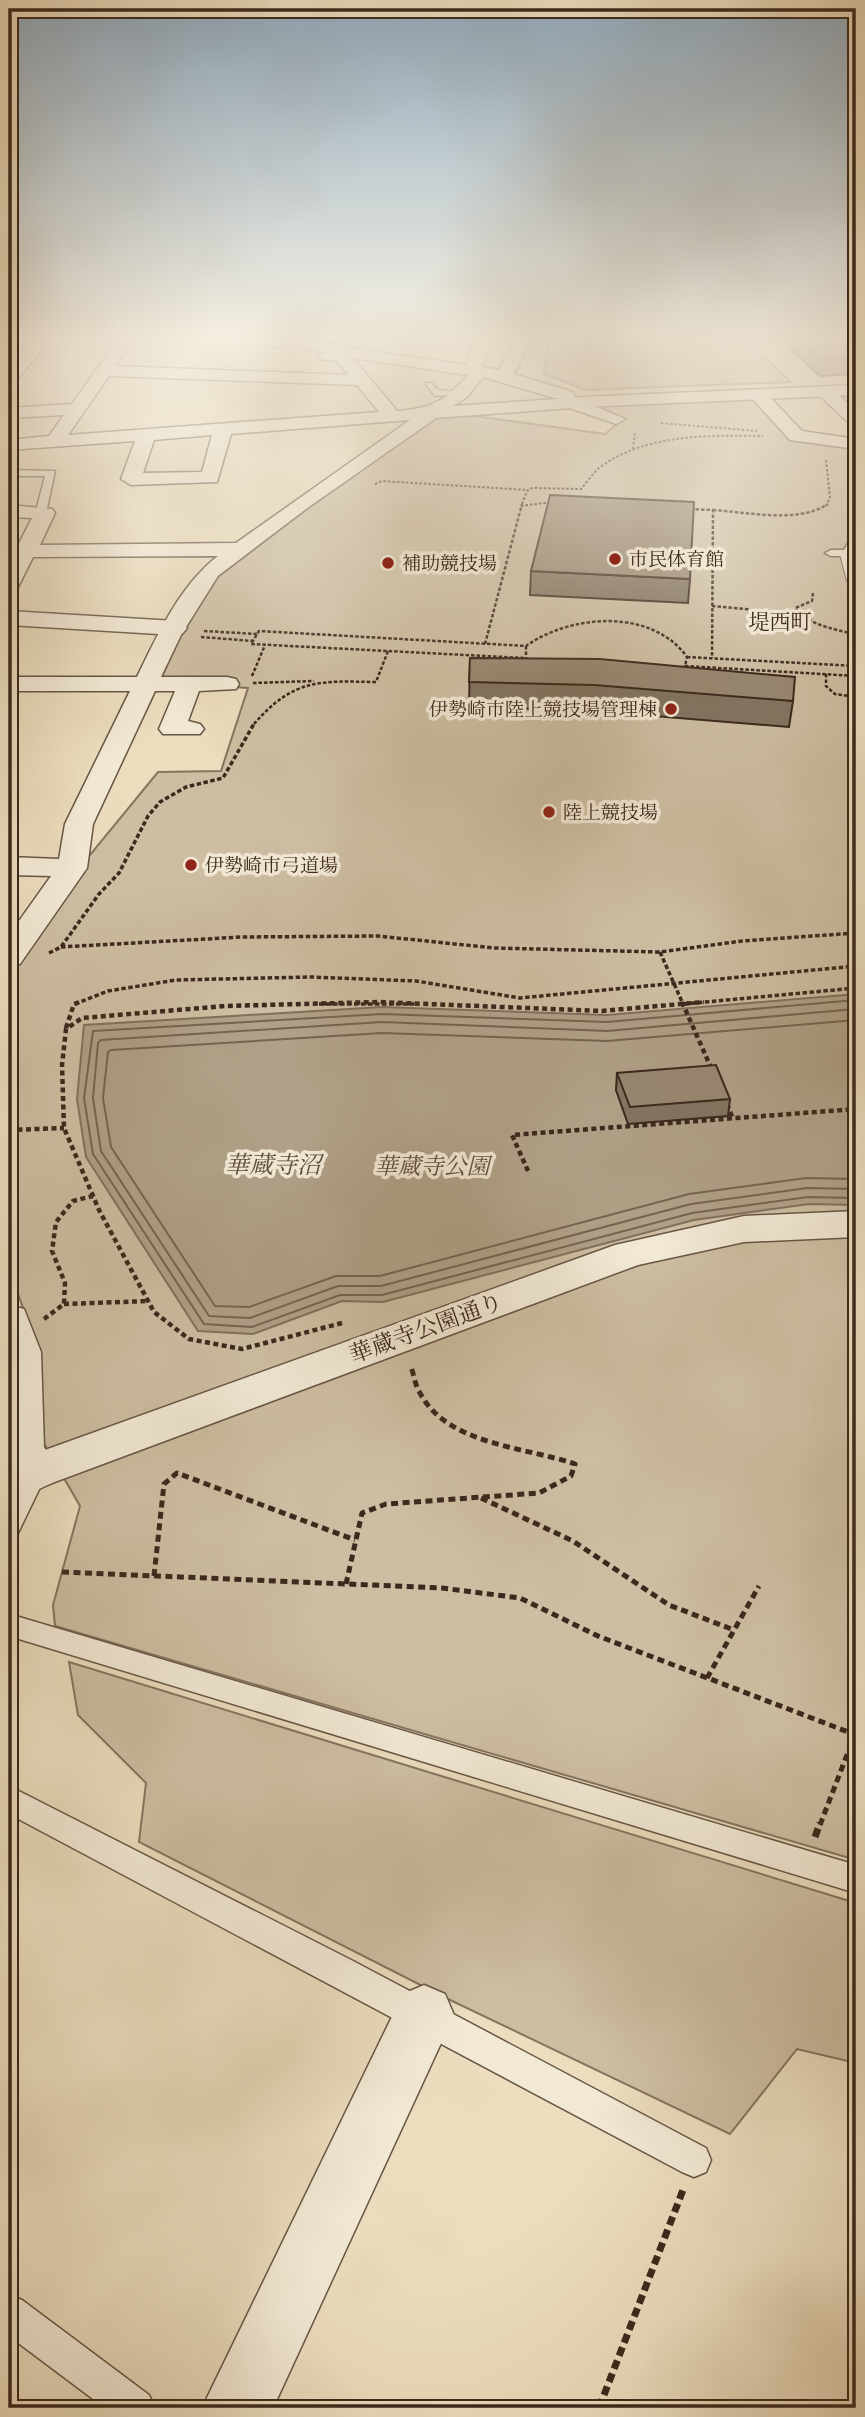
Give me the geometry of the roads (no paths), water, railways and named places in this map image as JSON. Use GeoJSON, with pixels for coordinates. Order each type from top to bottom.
{"type":"FeatureCollection","features":[{"type":"Feature","properties":{"kind":"street"},"geometry":{"type":"LineString","coordinates":[[149,449],[131,479],[210,478],[215,449]]}},
{"type":"Feature","properties":{"kind":"street"},"geometry":{"type":"LineString","coordinates":[[9,957],[72,868],[79,824],[145,685],[183,632],[210,572],[238,549],[381,449]]}},
{"type":"Feature","properties":{"kind":"street"},"geometry":{"type":"LineString","coordinates":[[9,511],[42,510],[46,513],[9,584]]}},
{"type":"Feature","properties":{"kind":"street"},"geometry":{"type":"LineString","coordinates":[[27,551],[238,549]]}},
{"type":"Feature","properties":{"kind":"street"},"geometry":{"type":"LineString","coordinates":[[839,553],[856,581]]}},
{"type":"Feature","properties":{"kind":"street"},"geometry":{"type":"LineString","coordinates":[[9,618],[183,632]]}},
{"type":"Feature","properties":{"kind":"street"},"geometry":{"type":"LineString","coordinates":[[9,625],[183,632]]}},
{"type":"Feature","properties":{"kind":"street"},"geometry":{"type":"LineString","coordinates":[[9,684],[228,684]]}},
{"type":"Feature","properties":{"kind":"street"},"geometry":{"type":"LineString","coordinates":[[190,684],[172,729],[191,729]]}},
{"type":"Feature","properties":{"kind":"street"},"geometry":{"type":"LineString","coordinates":[[22,866],[72,868]]}},
{"type":"Feature","properties":{"kind":"street"},"geometry":{"type":"LineString","coordinates":[[9,884],[29,873],[22,866]]}},
{"type":"Feature","properties":{"kind":"street","name":"華蔵寺公園通り"},"geometry":{"type":"LineString","coordinates":[[22,1479],[629,1254],[744,1229],[856,1223]]}},
{"type":"Feature","properties":{"kind":"street"},"geometry":{"type":"LineString","coordinates":[[22,1479],[20,1352],[24,1321]]}},
{"type":"Feature","properties":{"kind":"street"},"geometry":{"type":"LineString","coordinates":[[237,2408],[424,2015]]}},
{"type":"Feature","properties":{"kind":"lane"},"geometry":{"type":"LineString","coordinates":[[9,473],[51,473],[42,510]]}},
{"type":"Feature","properties":{"kind":"lane"},"geometry":{"type":"LineString","coordinates":[[839,553],[856,538]]}},
{"type":"Feature","properties":{"kind":"lane"},"geometry":{"type":"LineString","coordinates":[[9,1526],[22,1479]]}},
{"type":"Feature","properties":{"kind":"lane"},"geometry":{"type":"LineString","coordinates":[[9,1625],[856,1880]]}},
{"type":"Feature","properties":{"kind":"lane"},"geometry":{"type":"LineString","coordinates":[[9,1799],[424,2015],[694,2160]]}},
{"type":"Feature","properties":{"kind":"lane"},"geometry":{"type":"LineString","coordinates":[[9,2313],[136,2408]]}},
{"type":"Feature","properties":{"kind":"water","name":"華蔵寺沼"},"geometry":{"type":"Polygon","coordinates":[[[856,994],[856,1205],[809,1204],[694,1220],[383,1302],[342,1301],[253,1334],[198,1331],[86,1157],[77,1099],[84,1025],[382,1007],[607,1015],[856,994]]]}},
{"type":"Feature","properties":{"kind":"place","name":"市民体育館"},"geometry":{"type":"Point","coordinates":[615,559]}},
{"type":"Feature","properties":{"kind":"place","name":"補助競技場"},"geometry":{"type":"Point","coordinates":[388,563]}},
{"type":"Feature","properties":{"kind":"place","name":"伊勢崎市陸上競技場管理棟"},"geometry":{"type":"Point","coordinates":[671,709]}},
{"type":"Feature","properties":{"kind":"place","name":"陸上競技場"},"geometry":{"type":"Point","coordinates":[549,812]}},
{"type":"Feature","properties":{"kind":"place","name":"伊勢崎市弓道場"},"geometry":{"type":"Point","coordinates":[191,865]}},
{"type":"Feature","properties":{"kind":"district","name":"堤西町"},"geometry":{"type":"Point","coordinates":[780,622]}},
{"type":"Feature","properties":{"kind":"park label","name":"華蔵寺公園"},"geometry":{"type":"Point","coordinates":[432,1166]}}]}
